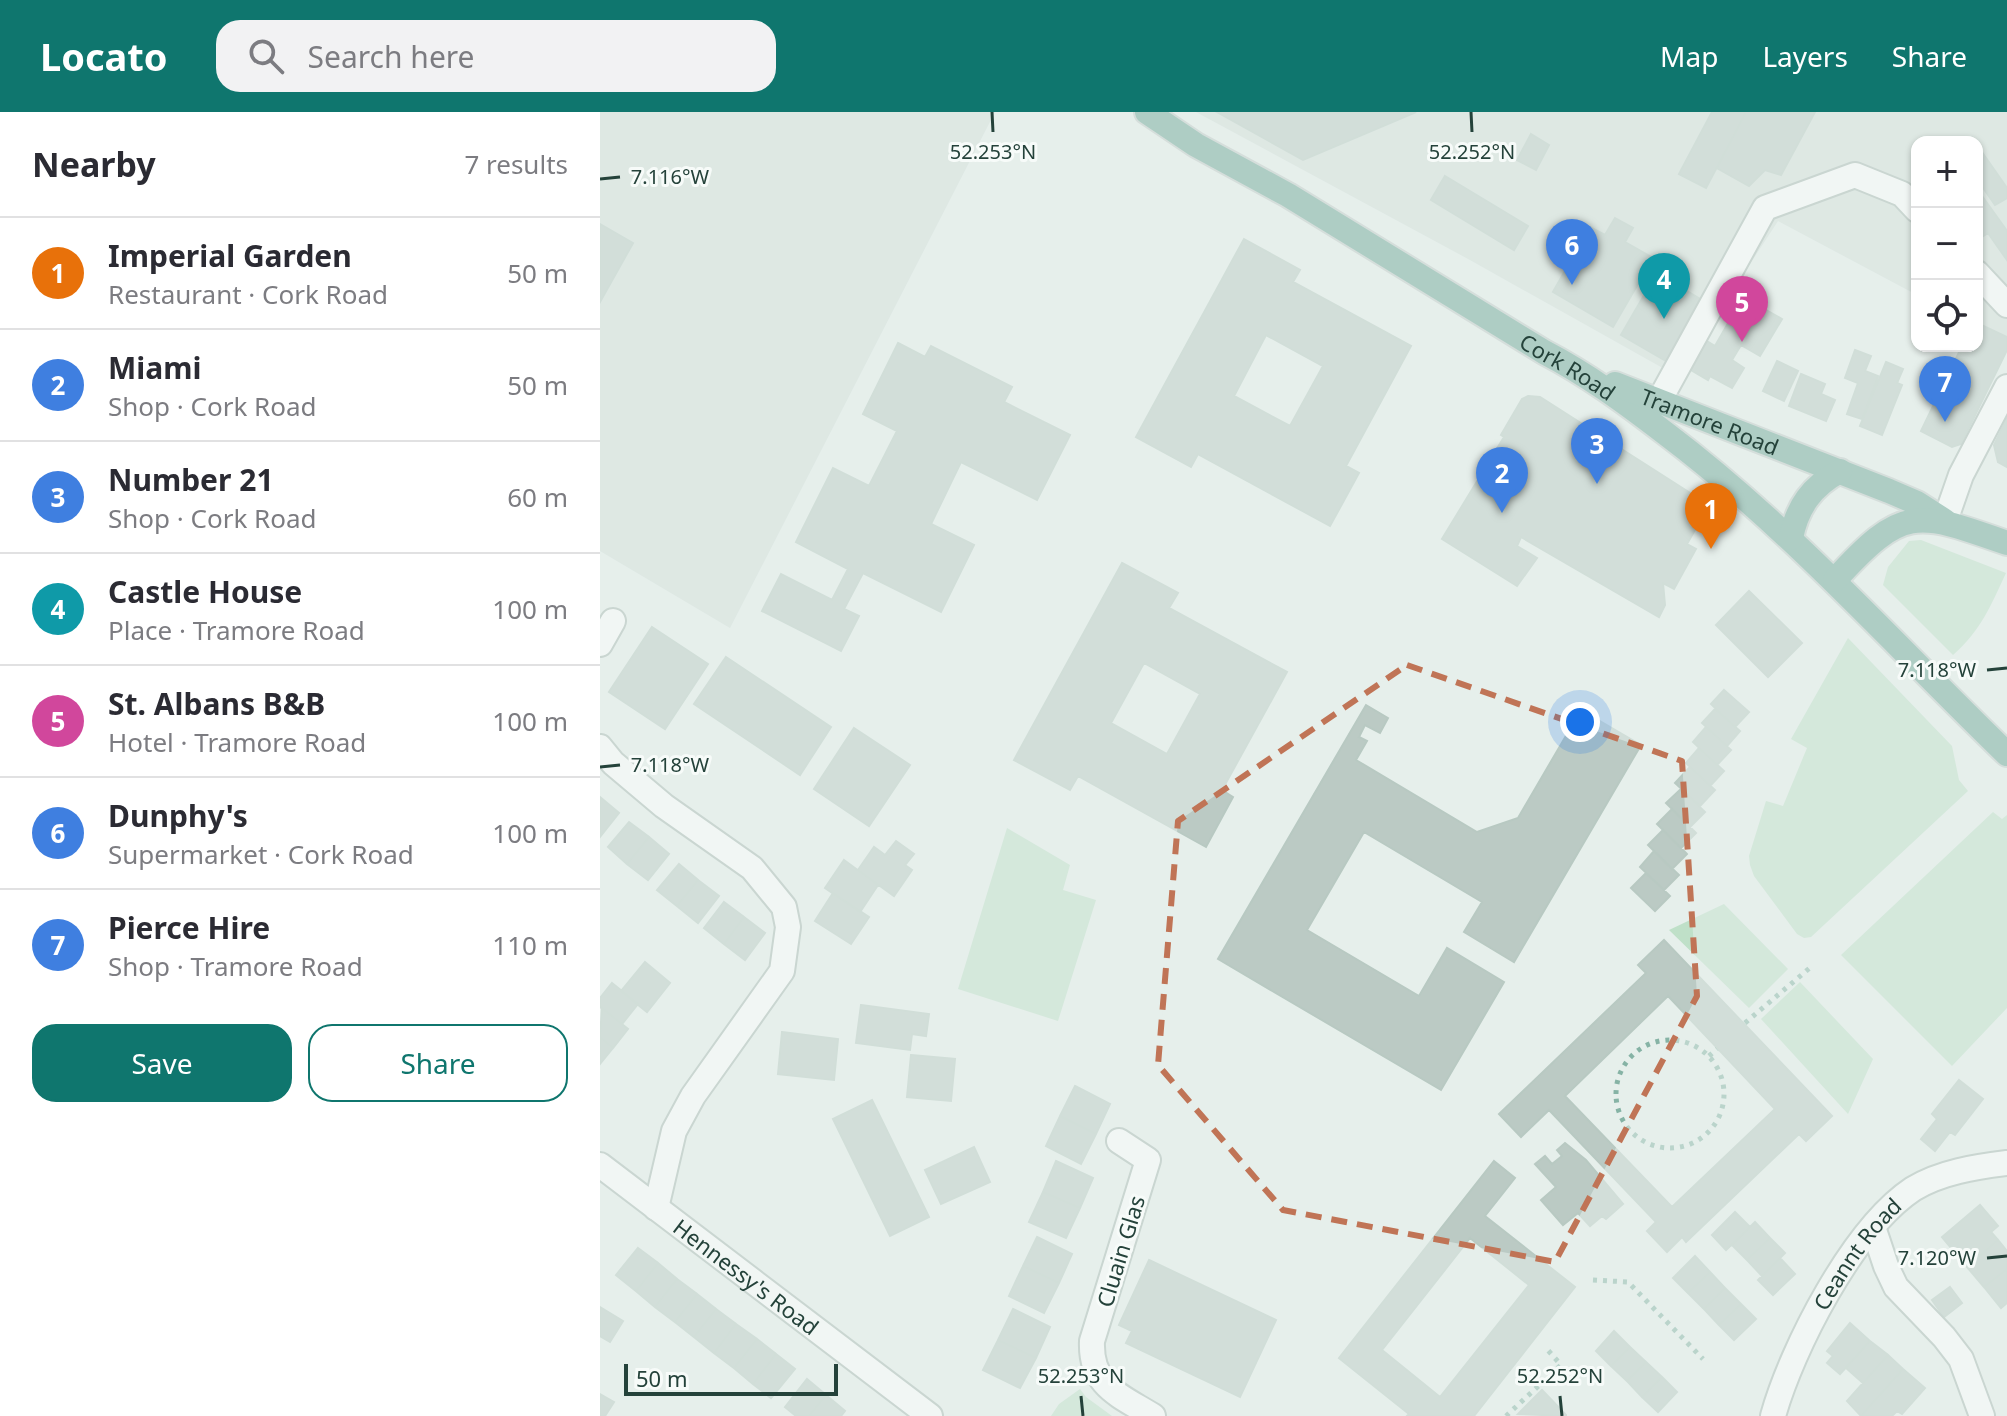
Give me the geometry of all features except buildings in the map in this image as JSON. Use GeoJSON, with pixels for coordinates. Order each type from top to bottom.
{"type":"FeatureCollection","features":[{"type":"Feature","properties":{"kind":"main road","name":"Cork Road"},"geometry":{"type":"LineString","coordinates":[[1147,112],[1196,145],[1288,195],[1580,371],[1680,444],[1791,538],[2007,754]]}},
{"type":"Feature","properties":{"kind":"main road","name":"Tramore Road"},"geometry":{"type":"LineString","coordinates":[[1580,371],[1840,471],[1917,503],[1945,521],[2007,543]]}},
{"type":"Feature","properties":{"kind":"main road"},"geometry":{"type":"LineString","coordinates":[[1791,538],[1805,500],[1820,483],[1840,471]]}},
{"type":"Feature","properties":{"kind":"main road","name":"Tramore Road"},"geometry":{"type":"LineString","coordinates":[[1835,580],[1870,543],[1895,526],[1924,520],[1945,521]]}},
{"type":"Feature","properties":{"kind":"street"},"geometry":{"type":"LineString","coordinates":[[1659,401],[1765,208],[1855,175],[1902,194],[1915,208]]}},
{"type":"Feature","properties":{"kind":"street"},"geometry":{"type":"LineString","coordinates":[[1983,279],[2007,305]]}},
{"type":"Feature","properties":{"kind":"street"},"geometry":{"type":"LineString","coordinates":[[1945,521],[1961,475],[2007,387]]}},
{"type":"Feature","properties":{"kind":"street"},"geometry":{"type":"LineString","coordinates":[[600,644],[613,621]]}},
{"type":"Feature","properties":{"kind":"street"},"geometry":{"type":"LineString","coordinates":[[600,747],[613,763],[664,806],[752,868],[784,907],[788,927],[782,971],[693,1096],[674,1131],[656,1208]]}},
{"type":"Feature","properties":{"kind":"street","name":"Cluain Glas"},"geometry":{"type":"LineString","coordinates":[[1119,1141],[1148,1160],[1092,1341],[1091,1359],[1097,1375],[1109,1389],[1153,1416]]}},
{"type":"Feature","properties":{"kind":"street","name":"Ceannt Road"},"geometry":{"type":"LineString","coordinates":[[1773,1416],[1788,1367],[1800,1342],[1833,1284],[1873,1227],[1893,1205],[1922,1184],[1954,1172],[2007,1163]]}},
{"type":"Feature","properties":{"kind":"street","name":"Hennessy's Road"},"geometry":{"type":"LineString","coordinates":[[602,1173],[656,1208],[930,1416]]}},
{"type":"Feature","properties":{"kind":"street"},"geometry":{"type":"LineString","coordinates":[[1873,1227],[1896,1287],[1961,1359],[1982,1416]]}},
{"type":"Feature","properties":{"kind":"path"},"geometry":{"type":"LineString","coordinates":[[1745,1023],[1812,966]]}},
{"type":"Feature","properties":{"kind":"path"},"geometry":{"type":"LineString","coordinates":[[1677,1040],[1695,1045],[1709,1056],[1722,1079],[1724,1105],[1717,1122],[1706,1136],[1691,1145],[1665,1148],[1641,1140],[1627,1128],[1615,1094],[1619,1075],[1628,1060],[1642,1048],[1659,1041],[1677,1040]]}},
{"type":"Feature","properties":{"kind":"path"},"geometry":{"type":"LineString","coordinates":[[1709,1056],[1717,1049]]}},
{"type":"Feature","properties":{"kind":"path"},"geometry":{"type":"LineString","coordinates":[[1593,1280],[1628,1282],[1703,1359]]}},
{"type":"Feature","properties":{"kind":"path"},"geometry":{"type":"LineString","coordinates":[[1506,1416],[1561,1365],[1546,1348]]}},
{"type":"Feature","properties":{"kind":"highlighted area"},"geometry":{"type":"Polygon","coordinates":[[[1407,665],[1682,761],[1697,996],[1555,1262],[1283,1210],[1158,1065],[1178,821],[1407,665]]]}},
{"type":"Feature","properties":{"kind":"shaded area"},"geometry":{"type":"Polygon","coordinates":[[[600,112],[995,112],[730,628],[600,551],[600,112]]]}},
{"type":"Feature","properties":{"kind":"shaded area"},"geometry":{"type":"Polygon","coordinates":[[[1196,112],[2007,112],[2007,343],[1983,330],[1983,136],[1911,136],[1911,292],[1778,221],[1677,376],[1196,112]]]}},
{"type":"Feature","properties":{"kind":"green space"},"geometry":{"type":"Polygon","coordinates":[[[1921,540],[2006,573],[1978,627],[1953,655],[1883,585],[1888,567],[1909,541],[1921,540]]]}},
{"type":"Feature","properties":{"kind":"green space"},"geometry":{"type":"Polygon","coordinates":[[[1848,638],[1952,746],[1959,780],[1968,791],[1811,937],[1804,938],[1797,934],[1754,876],[1749,856],[1766,801],[1783,806],[1807,748],[1791,739],[1848,638]]]}},
{"type":"Feature","properties":{"kind":"green space"},"geometry":{"type":"Polygon","coordinates":[[[1993,812],[2002,819],[2007,815],[2007,1008],[1952,1066],[1841,955],[1993,812]]]}},
{"type":"Feature","properties":{"kind":"green space"},"geometry":{"type":"Polygon","coordinates":[[[1007,828],[1070,865],[1063,890],[1096,900],[1058,1021],[958,989],[1007,828]]]}},
{"type":"Feature","properties":{"kind":"green space"},"geometry":{"type":"Polygon","coordinates":[[[1724,904],[1788,969],[1749,1008],[1669,930],[1724,904]]]}},
{"type":"Feature","properties":{"kind":"green space"},"geometry":{"type":"Polygon","coordinates":[[[1800,982],[1873,1059],[1848,1114],[1761,1019],[1800,982]]]}},
{"type":"Feature","properties":{"kind":"green space"},"geometry":{"type":"Polygon","coordinates":[[[1080,1389],[1112,1416],[1051,1416],[1059,1404],[1080,1389]]]}},
{"type":"Feature","properties":{"kind":"place","name":"Dunphy's"},"geometry":{"type":"Point","coordinates":[1572,285]}},
{"type":"Feature","properties":{"kind":"place","name":"Castle House"},"geometry":{"type":"Point","coordinates":[1664,319]}},
{"type":"Feature","properties":{"kind":"place","name":"St. Albans B&B"},"geometry":{"type":"Point","coordinates":[1742,342]}},
{"type":"Feature","properties":{"kind":"place","name":"Pierce Hire"},"geometry":{"type":"Point","coordinates":[1945,422]}},
{"type":"Feature","properties":{"kind":"place","name":"Number 21"},"geometry":{"type":"Point","coordinates":[1597,484]}},
{"type":"Feature","properties":{"kind":"place","name":"Miami"},"geometry":{"type":"Point","coordinates":[1502,513]}},
{"type":"Feature","properties":{"kind":"place","name":"Imperial Garden"},"geometry":{"type":"Point","coordinates":[1711,549]}}]}
